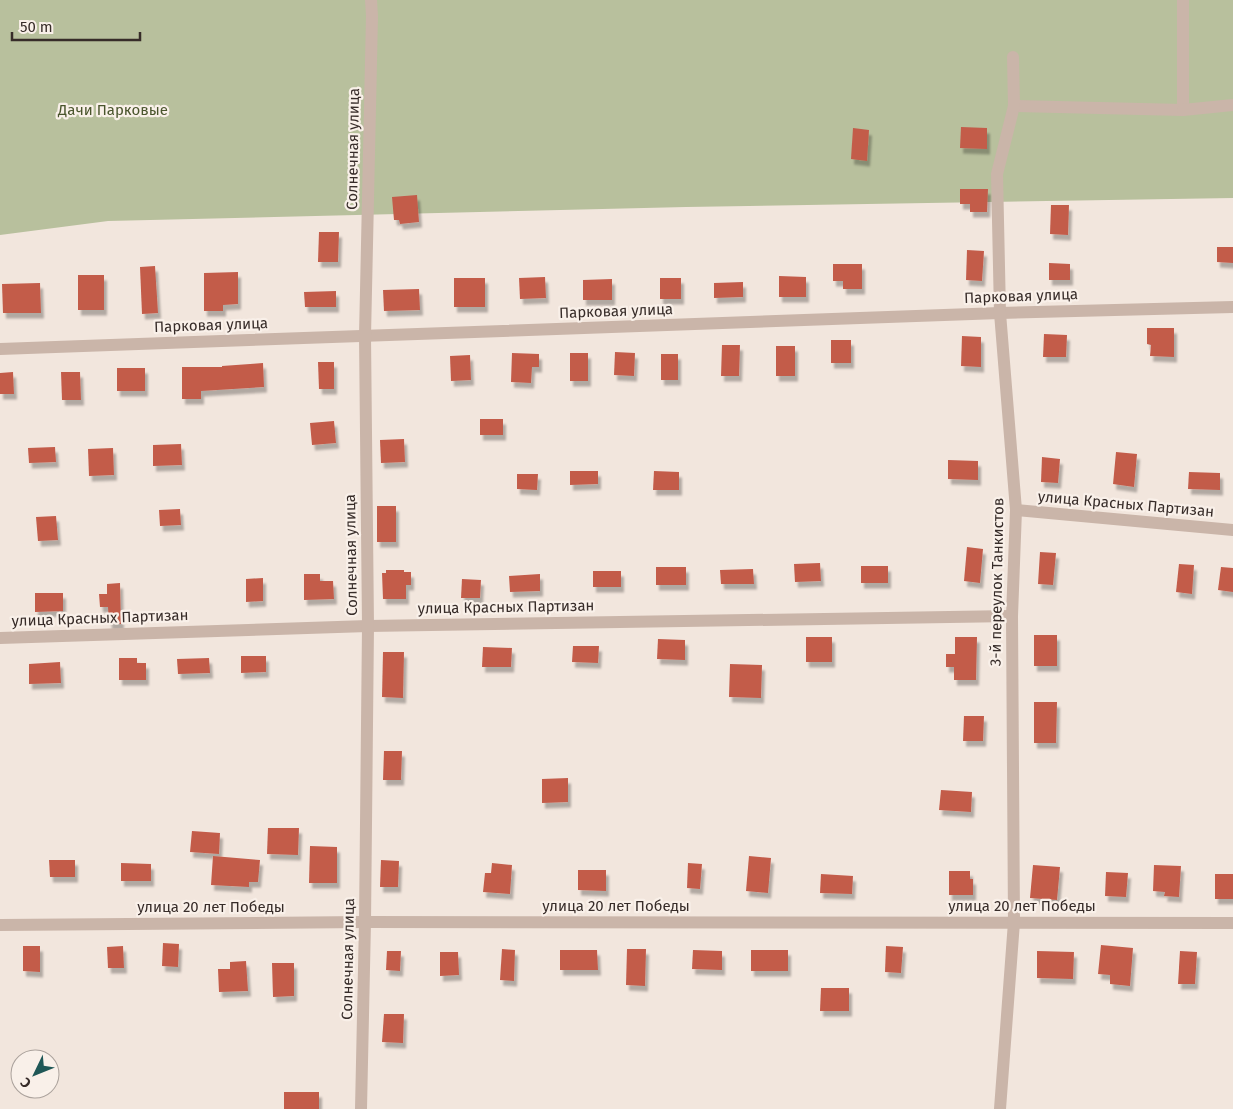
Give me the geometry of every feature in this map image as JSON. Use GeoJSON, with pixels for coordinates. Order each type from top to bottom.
{"type":"FeatureCollection","features":[{"type":"Feature","properties":{"kind":"street","name":"Солнечная улица"},"geometry":{"type":"LineString","coordinates":[[361,1109],[368,626],[365,336],[371,0]]}},
{"type":"Feature","properties":{"kind":"street"},"geometry":{"type":"LineString","coordinates":[[1183,0],[1183,110]]}},
{"type":"Feature","properties":{"kind":"street","name":"3-й переулок Танкистов"},"geometry":{"type":"LineString","coordinates":[[1000,1109],[1014,922],[1012,616],[1016,510],[1000,313],[997,174],[1014,106],[1013,57]]}},
{"type":"Feature","properties":{"kind":"street"},"geometry":{"type":"LineString","coordinates":[[1014,106],[1183,110],[1233,105]]}},
{"type":"Feature","properties":{"kind":"street","name":"Парковая улица"},"geometry":{"type":"LineString","coordinates":[[0,349],[1233,306]]}},
{"type":"Feature","properties":{"kind":"street","name":"улица Красных Партизан"},"geometry":{"type":"LineString","coordinates":[[1016,510],[1233,530]]}},
{"type":"Feature","properties":{"kind":"street","name":"улица Красных Партизан"},"geometry":{"type":"LineString","coordinates":[[0,638],[368,626],[1012,616]]}},
{"type":"Feature","properties":{"kind":"street","name":"улица 20 лет Победы"},"geometry":{"type":"LineString","coordinates":[[0,925],[365,922],[1233,923]]}},
{"type":"Feature","properties":{"kind":"green space","name":"Дачи Парковые"},"geometry":{"type":"Polygon","coordinates":[[[0,0],[1233,0],[1233,198],[686,207],[108,221],[0,235],[0,0]]]}},
{"type":"Feature","properties":{"kind":"building"},"geometry":{"type":"Polygon","coordinates":[[[961,127],[987,128],[987,149],[960,148],[961,127]]]}},
{"type":"Feature","properties":{"kind":"building"},"geometry":{"type":"Polygon","coordinates":[[[853,128],[869,130],[867,161],[851,159],[853,128]]]}},
{"type":"Feature","properties":{"kind":"building"},"geometry":{"type":"Polygon","coordinates":[[[960,189],[988,189],[987,212],[970,212],[970,204],[960,204],[960,189]]]}},
{"type":"Feature","properties":{"kind":"building"},"geometry":{"type":"Polygon","coordinates":[[[417,195],[419,222],[400,224],[399,220],[394,220],[392,197],[417,195]]]}},
{"type":"Feature","properties":{"kind":"building"},"geometry":{"type":"Polygon","coordinates":[[[1051,205],[1069,205],[1068,235],[1050,234],[1051,205]]]}},
{"type":"Feature","properties":{"kind":"building"},"geometry":{"type":"Polygon","coordinates":[[[319,232],[339,232],[338,262],[318,262],[319,232]]]}},
{"type":"Feature","properties":{"kind":"building"},"geometry":{"type":"Polygon","coordinates":[[[1217,247],[1233,247],[1233,263],[1217,262],[1217,247]]]}},
{"type":"Feature","properties":{"kind":"building"},"geometry":{"type":"Polygon","coordinates":[[[967,250],[984,251],[982,281],[966,280],[967,250]]]}},
{"type":"Feature","properties":{"kind":"building"},"geometry":{"type":"Polygon","coordinates":[[[1049,263],[1070,264],[1070,280],[1049,280],[1049,263]]]}},
{"type":"Feature","properties":{"kind":"building"},"geometry":{"type":"Polygon","coordinates":[[[833,264],[862,264],[862,289],[843,289],[843,281],[833,281],[833,264]]]}},
{"type":"Feature","properties":{"kind":"building"},"geometry":{"type":"Polygon","coordinates":[[[155,266],[158,313],[142,314],[140,267],[155,266]]]}},
{"type":"Feature","properties":{"kind":"building"},"geometry":{"type":"Polygon","coordinates":[[[238,272],[238,304],[223,305],[223,311],[204,311],[204,273],[238,272]]]}},
{"type":"Feature","properties":{"kind":"building"},"geometry":{"type":"Polygon","coordinates":[[[78,275],[104,275],[104,310],[78,310],[78,275]]]}},
{"type":"Feature","properties":{"kind":"building"},"geometry":{"type":"Polygon","coordinates":[[[779,276],[806,277],[806,297],[779,297],[779,276]]]}},
{"type":"Feature","properties":{"kind":"building"},"geometry":{"type":"Polygon","coordinates":[[[545,277],[546,298],[520,299],[519,278],[545,277]]]}},
{"type":"Feature","properties":{"kind":"building"},"geometry":{"type":"Polygon","coordinates":[[[454,278],[485,278],[485,307],[454,307],[454,278]]]}},
{"type":"Feature","properties":{"kind":"building"},"geometry":{"type":"Polygon","coordinates":[[[660,278],[681,278],[681,299],[660,299],[660,278]]]}},
{"type":"Feature","properties":{"kind":"building"},"geometry":{"type":"Polygon","coordinates":[[[612,279],[612,300],[583,300],[583,280],[612,279]]]}},
{"type":"Feature","properties":{"kind":"building"},"geometry":{"type":"Polygon","coordinates":[[[743,282],[743,297],[714,298],[714,283],[743,282]]]}},
{"type":"Feature","properties":{"kind":"building"},"geometry":{"type":"Polygon","coordinates":[[[40,283],[41,313],[3,313],[2,284],[40,283]]]}},
{"type":"Feature","properties":{"kind":"building"},"geometry":{"type":"Polygon","coordinates":[[[419,289],[420,310],[384,311],[383,290],[419,289]]]}},
{"type":"Feature","properties":{"kind":"building"},"geometry":{"type":"Polygon","coordinates":[[[336,291],[336,307],[305,307],[304,292],[336,291]]]}},
{"type":"Feature","properties":{"kind":"building"},"geometry":{"type":"Polygon","coordinates":[[[1147,328],[1174,328],[1174,357],[1150,356],[1151,345],[1147,344],[1147,328]]]}},
{"type":"Feature","properties":{"kind":"building"},"geometry":{"type":"Polygon","coordinates":[[[1044,334],[1067,335],[1066,357],[1043,357],[1044,334]]]}},
{"type":"Feature","properties":{"kind":"building"},"geometry":{"type":"Polygon","coordinates":[[[962,336],[981,337],[981,367],[961,366],[962,336]]]}},
{"type":"Feature","properties":{"kind":"building"},"geometry":{"type":"Polygon","coordinates":[[[831,340],[851,340],[851,363],[831,363],[831,340]]]}},
{"type":"Feature","properties":{"kind":"building"},"geometry":{"type":"Polygon","coordinates":[[[722,345],[740,345],[739,376],[721,376],[722,345]]]}},
{"type":"Feature","properties":{"kind":"building"},"geometry":{"type":"Polygon","coordinates":[[[776,346],[795,346],[795,376],[776,376],[776,346]]]}},
{"type":"Feature","properties":{"kind":"building"},"geometry":{"type":"Polygon","coordinates":[[[615,352],[635,353],[634,376],[614,375],[615,352]]]}},
{"type":"Feature","properties":{"kind":"building"},"geometry":{"type":"Polygon","coordinates":[[[512,353],[539,354],[539,367],[532,367],[531,383],[511,382],[512,353]]]}},
{"type":"Feature","properties":{"kind":"building"},"geometry":{"type":"Polygon","coordinates":[[[570,353],[588,353],[588,381],[570,381],[570,353]]]}},
{"type":"Feature","properties":{"kind":"building"},"geometry":{"type":"Polygon","coordinates":[[[661,354],[678,354],[678,380],[661,380],[661,354]]]}},
{"type":"Feature","properties":{"kind":"building"},"geometry":{"type":"Polygon","coordinates":[[[470,355],[471,380],[451,381],[450,356],[470,355]]]}},
{"type":"Feature","properties":{"kind":"building"},"geometry":{"type":"Polygon","coordinates":[[[318,362],[334,362],[334,389],[319,389],[318,362]]]}},
{"type":"Feature","properties":{"kind":"building"},"geometry":{"type":"Polygon","coordinates":[[[263,363],[264,387],[201,391],[201,399],[182,399],[182,367],[222,367],[263,363]]]}},
{"type":"Feature","properties":{"kind":"building"},"geometry":{"type":"Polygon","coordinates":[[[117,368],[145,368],[145,391],[117,391],[117,368]]]}},
{"type":"Feature","properties":{"kind":"building"},"geometry":{"type":"Polygon","coordinates":[[[13,372],[14,394],[0,394],[0,373],[13,372]]]}},
{"type":"Feature","properties":{"kind":"building"},"geometry":{"type":"Polygon","coordinates":[[[61,372],[80,372],[81,400],[62,400],[61,372]]]}},
{"type":"Feature","properties":{"kind":"building"},"geometry":{"type":"Polygon","coordinates":[[[480,419],[503,419],[503,435],[480,435],[480,419]]]}},
{"type":"Feature","properties":{"kind":"building"},"geometry":{"type":"Polygon","coordinates":[[[334,421],[336,443],[312,445],[310,423],[334,421]]]}},
{"type":"Feature","properties":{"kind":"building"},"geometry":{"type":"Polygon","coordinates":[[[404,439],[405,462],[381,463],[380,440],[404,439]]]}},
{"type":"Feature","properties":{"kind":"building"},"geometry":{"type":"Polygon","coordinates":[[[181,444],[182,465],[153,466],[153,445],[181,444]]]}},
{"type":"Feature","properties":{"kind":"building"},"geometry":{"type":"Polygon","coordinates":[[[55,447],[56,462],[29,463],[28,448],[55,447]]]}},
{"type":"Feature","properties":{"kind":"building"},"geometry":{"type":"Polygon","coordinates":[[[113,448],[114,475],[89,476],[88,449],[113,448]]]}},
{"type":"Feature","properties":{"kind":"building"},"geometry":{"type":"Polygon","coordinates":[[[1116,452],[1137,454],[1134,487],[1113,484],[1116,452]]]}},
{"type":"Feature","properties":{"kind":"building"},"geometry":{"type":"Polygon","coordinates":[[[1042,457],[1060,459],[1058,483],[1041,482],[1042,457]]]}},
{"type":"Feature","properties":{"kind":"building"},"geometry":{"type":"Polygon","coordinates":[[[948,460],[978,461],[978,480],[948,479],[948,460]]]}},
{"type":"Feature","properties":{"kind":"building"},"geometry":{"type":"Polygon","coordinates":[[[570,471],[598,471],[598,484],[570,485],[570,471]]]}},
{"type":"Feature","properties":{"kind":"building"},"geometry":{"type":"Polygon","coordinates":[[[654,471],[679,472],[679,490],[653,490],[654,471]]]}},
{"type":"Feature","properties":{"kind":"building"},"geometry":{"type":"Polygon","coordinates":[[[1189,472],[1220,473],[1220,490],[1188,489],[1189,472]]]}},
{"type":"Feature","properties":{"kind":"building"},"geometry":{"type":"Polygon","coordinates":[[[517,474],[538,474],[537,490],[517,489],[517,474]]]}},
{"type":"Feature","properties":{"kind":"building"},"geometry":{"type":"Polygon","coordinates":[[[377,506],[396,506],[396,542],[377,542],[377,506]]]}},
{"type":"Feature","properties":{"kind":"building"},"geometry":{"type":"Polygon","coordinates":[[[180,509],[181,525],[160,526],[159,510],[180,509]]]}},
{"type":"Feature","properties":{"kind":"building"},"geometry":{"type":"Polygon","coordinates":[[[56,516],[58,540],[38,541],[36,517],[56,516]]]}},
{"type":"Feature","properties":{"kind":"building"},"geometry":{"type":"Polygon","coordinates":[[[967,547],[983,549],[980,583],[964,581],[967,547]]]}},
{"type":"Feature","properties":{"kind":"building"},"geometry":{"type":"Polygon","coordinates":[[[1040,552],[1056,553],[1053,585],[1038,584],[1040,552]]]}},
{"type":"Feature","properties":{"kind":"building"},"geometry":{"type":"Polygon","coordinates":[[[820,563],[821,581],[795,582],[794,564],[820,563]]]}},
{"type":"Feature","properties":{"kind":"building"},"geometry":{"type":"Polygon","coordinates":[[[1179,564],[1194,565],[1192,594],[1176,592],[1179,564]]]}},
{"type":"Feature","properties":{"kind":"building"},"geometry":{"type":"Polygon","coordinates":[[[861,566],[888,566],[888,583],[861,583],[861,566]]]}},
{"type":"Feature","properties":{"kind":"building"},"geometry":{"type":"Polygon","coordinates":[[[656,567],[686,567],[686,585],[656,585],[656,567]]]}},
{"type":"Feature","properties":{"kind":"building"},"geometry":{"type":"Polygon","coordinates":[[[1221,567],[1233,568],[1233,592],[1218,590],[1221,567]]]}},
{"type":"Feature","properties":{"kind":"building"},"geometry":{"type":"Polygon","coordinates":[[[753,569],[754,584],[721,584],[720,570],[753,569]]]}},
{"type":"Feature","properties":{"kind":"building"},"geometry":{"type":"Polygon","coordinates":[[[386,570],[411,572],[411,585],[406,585],[406,599],[383,599],[382,573],[386,573],[386,570]]]}},
{"type":"Feature","properties":{"kind":"building"},"geometry":{"type":"Polygon","coordinates":[[[593,571],[621,571],[621,587],[593,587],[593,571]]]}},
{"type":"Feature","properties":{"kind":"building"},"geometry":{"type":"Polygon","coordinates":[[[304,574],[320,574],[320,581],[333,581],[334,599],[304,600],[304,574]]]}},
{"type":"Feature","properties":{"kind":"building"},"geometry":{"type":"Polygon","coordinates":[[[540,574],[540,591],[510,592],[509,576],[540,574]]]}},
{"type":"Feature","properties":{"kind":"building"},"geometry":{"type":"Polygon","coordinates":[[[263,578],[263,601],[246,602],[246,579],[263,578]]]}},
{"type":"Feature","properties":{"kind":"building"},"geometry":{"type":"Polygon","coordinates":[[[462,579],[481,580],[480,598],[461,598],[462,579]]]}},
{"type":"Feature","properties":{"kind":"building"},"geometry":{"type":"Polygon","coordinates":[[[120,583],[121,624],[109,624],[108,607],[100,607],[99,594],[107,594],[107,584],[120,583]]]}},
{"type":"Feature","properties":{"kind":"building"},"geometry":{"type":"Polygon","coordinates":[[[35,593],[63,593],[63,611],[35,612],[35,593]]]}},
{"type":"Feature","properties":{"kind":"building"},"geometry":{"type":"Polygon","coordinates":[[[1034,635],[1057,635],[1057,666],[1034,666],[1034,635]]]}},
{"type":"Feature","properties":{"kind":"building"},"geometry":{"type":"Polygon","coordinates":[[[806,637],[832,637],[832,662],[806,662],[806,637]]]}},
{"type":"Feature","properties":{"kind":"building"},"geometry":{"type":"Polygon","coordinates":[[[955,637],[977,637],[976,680],[954,680],[954,667],[946,667],[946,654],[955,654],[955,637]]]}},
{"type":"Feature","properties":{"kind":"building"},"geometry":{"type":"Polygon","coordinates":[[[658,639],[685,640],[685,660],[657,659],[658,639]]]}},
{"type":"Feature","properties":{"kind":"building"},"geometry":{"type":"Polygon","coordinates":[[[573,646],[599,646],[598,663],[572,662],[573,646]]]}},
{"type":"Feature","properties":{"kind":"building"},"geometry":{"type":"Polygon","coordinates":[[[483,647],[512,648],[511,667],[482,667],[483,647]]]}},
{"type":"Feature","properties":{"kind":"building"},"geometry":{"type":"Polygon","coordinates":[[[383,652],[404,652],[403,698],[382,697],[383,652]]]}},
{"type":"Feature","properties":{"kind":"building"},"geometry":{"type":"Polygon","coordinates":[[[241,656],[266,656],[266,672],[241,673],[241,656]]]}},
{"type":"Feature","properties":{"kind":"building"},"geometry":{"type":"Polygon","coordinates":[[[119,658],[137,658],[137,663],[146,663],[146,680],[119,680],[119,658]]]}},
{"type":"Feature","properties":{"kind":"building"},"geometry":{"type":"Polygon","coordinates":[[[209,658],[210,673],[178,674],[177,659],[209,658]]]}},
{"type":"Feature","properties":{"kind":"building"},"geometry":{"type":"Polygon","coordinates":[[[60,662],[61,683],[29,684],[29,664],[60,662]]]}},
{"type":"Feature","properties":{"kind":"building"},"geometry":{"type":"Polygon","coordinates":[[[730,664],[762,665],[761,698],[729,697],[730,664]]]}},
{"type":"Feature","properties":{"kind":"building"},"geometry":{"type":"Polygon","coordinates":[[[1034,702],[1057,702],[1056,743],[1034,743],[1034,702]]]}},
{"type":"Feature","properties":{"kind":"building"},"geometry":{"type":"Polygon","coordinates":[[[964,716],[984,716],[983,741],[963,741],[964,716]]]}},
{"type":"Feature","properties":{"kind":"building"},"geometry":{"type":"Polygon","coordinates":[[[384,751],[402,751],[401,780],[383,780],[384,751]]]}},
{"type":"Feature","properties":{"kind":"building"},"geometry":{"type":"Polygon","coordinates":[[[568,778],[568,802],[542,803],[542,779],[568,778]]]}},
{"type":"Feature","properties":{"kind":"building"},"geometry":{"type":"Polygon","coordinates":[[[941,790],[972,792],[971,812],[939,810],[941,790]]]}},
{"type":"Feature","properties":{"kind":"building"},"geometry":{"type":"Polygon","coordinates":[[[268,828],[299,828],[298,855],[267,854],[268,828]]]}},
{"type":"Feature","properties":{"kind":"building"},"geometry":{"type":"Polygon","coordinates":[[[192,831],[220,833],[219,854],[190,852],[192,831]]]}},
{"type":"Feature","properties":{"kind":"building"},"geometry":{"type":"Polygon","coordinates":[[[310,846],[337,847],[337,883],[309,883],[310,846]]]}},
{"type":"Feature","properties":{"kind":"building"},"geometry":{"type":"Polygon","coordinates":[[[213,856],[260,860],[258,882],[249,882],[249,887],[211,885],[213,856]]]}},
{"type":"Feature","properties":{"kind":"building"},"geometry":{"type":"Polygon","coordinates":[[[749,856],[771,858],[768,893],[746,891],[749,856]]]}},
{"type":"Feature","properties":{"kind":"building"},"geometry":{"type":"Polygon","coordinates":[[[49,860],[75,860],[75,877],[50,877],[49,860]]]}},
{"type":"Feature","properties":{"kind":"building"},"geometry":{"type":"Polygon","coordinates":[[[381,860],[399,861],[398,887],[380,887],[381,860]]]}},
{"type":"Feature","properties":{"kind":"building"},"geometry":{"type":"Polygon","coordinates":[[[121,863],[151,864],[151,881],[121,881],[121,863]]]}},
{"type":"Feature","properties":{"kind":"building"},"geometry":{"type":"Polygon","coordinates":[[[492,863],[512,865],[510,894],[483,892],[485,873],[491,873],[492,863]]]}},
{"type":"Feature","properties":{"kind":"building"},"geometry":{"type":"Polygon","coordinates":[[[688,863],[702,864],[700,889],[687,888],[688,863]]]}},
{"type":"Feature","properties":{"kind":"building"},"geometry":{"type":"Polygon","coordinates":[[[1033,865],[1060,867],[1057,900],[1030,898],[1033,865]]]}},
{"type":"Feature","properties":{"kind":"building"},"geometry":{"type":"Polygon","coordinates":[[[1154,865],[1181,866],[1179,897],[1164,896],[1165,892],[1153,891],[1154,865]]]}},
{"type":"Feature","properties":{"kind":"building"},"geometry":{"type":"Polygon","coordinates":[[[578,870],[606,870],[606,891],[578,890],[578,870]]]}},
{"type":"Feature","properties":{"kind":"building"},"geometry":{"type":"Polygon","coordinates":[[[949,871],[970,871],[970,879],[973,879],[973,895],[949,895],[949,871]]]}},
{"type":"Feature","properties":{"kind":"building"},"geometry":{"type":"Polygon","coordinates":[[[1106,872],[1128,873],[1126,897],[1105,896],[1106,872]]]}},
{"type":"Feature","properties":{"kind":"building"},"geometry":{"type":"Polygon","coordinates":[[[821,874],[853,876],[852,894],[820,893],[821,874]]]}},
{"type":"Feature","properties":{"kind":"building"},"geometry":{"type":"Polygon","coordinates":[[[1215,874],[1233,874],[1233,899],[1215,899],[1215,874]]]}},
{"type":"Feature","properties":{"kind":"building"},"geometry":{"type":"Polygon","coordinates":[[[163,943],[179,944],[178,967],[162,966],[163,943]]]}},
{"type":"Feature","properties":{"kind":"building"},"geometry":{"type":"Polygon","coordinates":[[[1101,945],[1133,948],[1130,986],[1110,984],[1110,975],[1098,974],[1101,945]]]}},
{"type":"Feature","properties":{"kind":"building"},"geometry":{"type":"Polygon","coordinates":[[[23,946],[40,946],[40,972],[23,971],[23,946]]]}},
{"type":"Feature","properties":{"kind":"building"},"geometry":{"type":"Polygon","coordinates":[[[123,946],[124,968],[108,968],[107,947],[123,946]]]}},
{"type":"Feature","properties":{"kind":"building"},"geometry":{"type":"Polygon","coordinates":[[[886,946],[903,947],[901,973],[885,972],[886,946]]]}},
{"type":"Feature","properties":{"kind":"building"},"geometry":{"type":"Polygon","coordinates":[[[502,949],[515,950],[514,981],[500,980],[502,949]]]}},
{"type":"Feature","properties":{"kind":"building"},"geometry":{"type":"Polygon","coordinates":[[[627,949],[646,949],[645,986],[626,985],[627,949]]]}},
{"type":"Feature","properties":{"kind":"building"},"geometry":{"type":"Polygon","coordinates":[[[560,950],[597,950],[598,970],[560,970],[560,950]]]}},
{"type":"Feature","properties":{"kind":"building"},"geometry":{"type":"Polygon","coordinates":[[[693,950],[722,951],[722,970],[692,969],[693,950]]]}},
{"type":"Feature","properties":{"kind":"building"},"geometry":{"type":"Polygon","coordinates":[[[751,950],[788,950],[788,971],[751,971],[751,950]]]}},
{"type":"Feature","properties":{"kind":"building"},"geometry":{"type":"Polygon","coordinates":[[[387,951],[401,951],[400,971],[386,970],[387,951]]]}},
{"type":"Feature","properties":{"kind":"building"},"geometry":{"type":"Polygon","coordinates":[[[1037,951],[1074,952],[1073,979],[1037,978],[1037,951]]]}},
{"type":"Feature","properties":{"kind":"building"},"geometry":{"type":"Polygon","coordinates":[[[1180,951],[1197,952],[1195,984],[1178,984],[1180,951]]]}},
{"type":"Feature","properties":{"kind":"building"},"geometry":{"type":"Polygon","coordinates":[[[440,952],[458,952],[459,975],[440,976],[440,952]]]}},
{"type":"Feature","properties":{"kind":"building"},"geometry":{"type":"Polygon","coordinates":[[[246,961],[248,991],[219,992],[218,969],[230,969],[230,962],[246,961]]]}},
{"type":"Feature","properties":{"kind":"building"},"geometry":{"type":"Polygon","coordinates":[[[272,963],[294,963],[294,996],[273,997],[272,963]]]}},
{"type":"Feature","properties":{"kind":"building"},"geometry":{"type":"Polygon","coordinates":[[[821,988],[849,988],[849,1011],[820,1011],[821,988]]]}},
{"type":"Feature","properties":{"kind":"building"},"geometry":{"type":"Polygon","coordinates":[[[384,1014],[404,1014],[403,1043],[382,1042],[384,1014]]]}},
{"type":"Feature","properties":{"kind":"building"},"geometry":{"type":"Polygon","coordinates":[[[284,1092],[319,1092],[319,1109],[284,1109],[284,1092]]]}}]}
